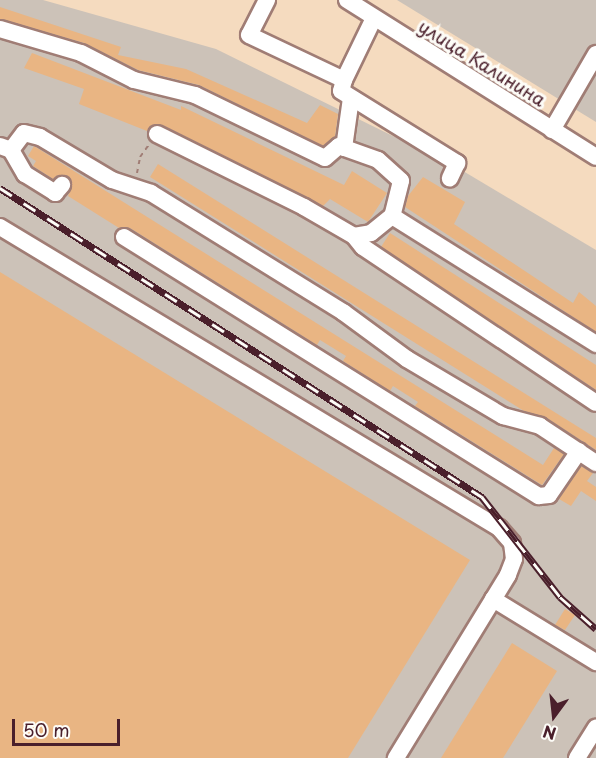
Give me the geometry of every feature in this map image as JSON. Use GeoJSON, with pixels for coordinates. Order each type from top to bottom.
{"type":"FeatureCollection","features":[{"type":"Feature","properties":{"kind":"street"},"geometry":{"type":"LineString","coordinates":[[267,0],[249,34],[344,80]]}},
{"type":"Feature","properties":{"kind":"street","name":"улица Калинина"},"geometry":{"type":"LineString","coordinates":[[347,0],[596,157]]}},
{"type":"Feature","properties":{"kind":"street"},"geometry":{"type":"LineString","coordinates":[[374,18],[340,91],[457,163],[450,178]]}},
{"type":"Feature","properties":{"kind":"street"},"geometry":{"type":"LineString","coordinates":[[0,29],[81,53],[134,81],[195,95],[325,158],[339,146],[378,160],[401,181],[392,216],[371,233],[354,236]]}},
{"type":"Feature","properties":{"kind":"street"},"geometry":{"type":"LineString","coordinates":[[552,130],[596,54]]}},
{"type":"Feature","properties":{"kind":"street"},"geometry":{"type":"LineString","coordinates":[[344,148],[351,98]]}},
{"type":"Feature","properties":{"kind":"street"},"geometry":{"type":"LineString","coordinates":[[62,185],[55,193],[25,174],[6,148],[24,133],[40,137],[112,180],[151,193],[343,312],[407,359],[503,416],[540,426],[596,463]]}},
{"type":"Feature","properties":{"kind":"street"},"geometry":{"type":"LineString","coordinates":[[158,134],[304,207],[354,236],[363,248],[596,403]]}},
{"type":"Feature","properties":{"kind":"street"},"geometry":{"type":"LineString","coordinates":[[392,216],[596,344]]}},
{"type":"Feature","properties":{"kind":"street"},"geometry":{"type":"LineString","coordinates":[[0,227],[499,528],[512,543],[514,559],[493,599],[396,758]]}},
{"type":"Feature","properties":{"kind":"street"},"geometry":{"type":"LineString","coordinates":[[124,237],[539,496],[549,495],[579,451]]}},
{"type":"Feature","properties":{"kind":"street"},"geometry":{"type":"LineString","coordinates":[[493,599],[596,662]]}},
{"type":"Feature","properties":{"kind":"street"},"geometry":{"type":"LineString","coordinates":[[577,758],[596,728]]}},
{"type":"Feature","properties":{"kind":"path"},"geometry":{"type":"LineString","coordinates":[[134,187],[140,157],[158,134]]}},
{"type":"Feature","properties":{"kind":"shaded area"},"geometry":{"type":"Polygon","coordinates":[[[0,0],[43,0],[216,49],[458,168],[596,250],[596,758],[0,758],[0,0]]]}},
{"type":"Feature","properties":{"kind":"shaded area"},"geometry":{"type":"Polygon","coordinates":[[[397,0],[596,0],[596,122],[397,0]]]}},
{"type":"Feature","properties":{"kind":"building"},"geometry":{"type":"Polygon","coordinates":[[[0,7],[121,47],[118,55],[186,69],[307,123],[320,105],[338,114],[335,137],[323,146],[199,85],[138,70],[84,43],[0,19],[0,7]]]}},
{"type":"Feature","properties":{"kind":"building"},"geometry":{"type":"Polygon","coordinates":[[[32,53],[181,110],[181,106],[344,185],[352,171],[387,193],[368,222],[330,199],[323,206],[162,125],[152,125],[147,131],[79,104],[84,89],[24,68],[32,53]]]}},
{"type":"Feature","properties":{"kind":"building"},"geometry":{"type":"Polygon","coordinates":[[[34,146],[543,465],[554,448],[564,454],[542,485],[415,406],[418,402],[393,386],[390,391],[343,361],[346,356],[320,340],[317,345],[130,228],[119,228],[68,196],[72,186],[68,177],[59,175],[53,179],[33,166],[36,161],[28,156],[34,146]]]}},
{"type":"Feature","properties":{"kind":"building"},"geometry":{"type":"Polygon","coordinates":[[[158,164],[596,438],[596,450],[545,417],[524,411],[150,177],[158,164]]]}},
{"type":"Feature","properties":{"kind":"building"},"geometry":{"type":"Polygon","coordinates":[[[423,177],[465,202],[454,224],[573,303],[579,292],[596,306],[596,332],[405,207],[408,196],[423,177]]]}},
{"type":"Feature","properties":{"kind":"building"},"geometry":{"type":"Polygon","coordinates":[[[390,233],[596,365],[596,390],[381,247],[390,233]]]}},
{"type":"Feature","properties":{"kind":"building"},"geometry":{"type":"Polygon","coordinates":[[[0,272],[470,560],[348,758],[0,758],[0,272]]]}},
{"type":"Feature","properties":{"kind":"building"},"geometry":{"type":"Polygon","coordinates":[[[581,466],[593,473],[587,481],[596,487],[596,501],[581,491],[571,506],[559,499],[581,466]]]}},
{"type":"Feature","properties":{"kind":"building"},"geometry":{"type":"Polygon","coordinates":[[[565,609],[575,615],[565,630],[555,625],[565,609]]]}},
{"type":"Feature","properties":{"kind":"building"},"geometry":{"type":"Polygon","coordinates":[[[512,643],[557,671],[503,758],[441,758],[512,643]]]}},
{"type":"Feature","properties":{"kind":"railway"},"geometry":{"type":"LineString","coordinates":[[0,188],[482,497],[560,597],[596,629]]}}]}
